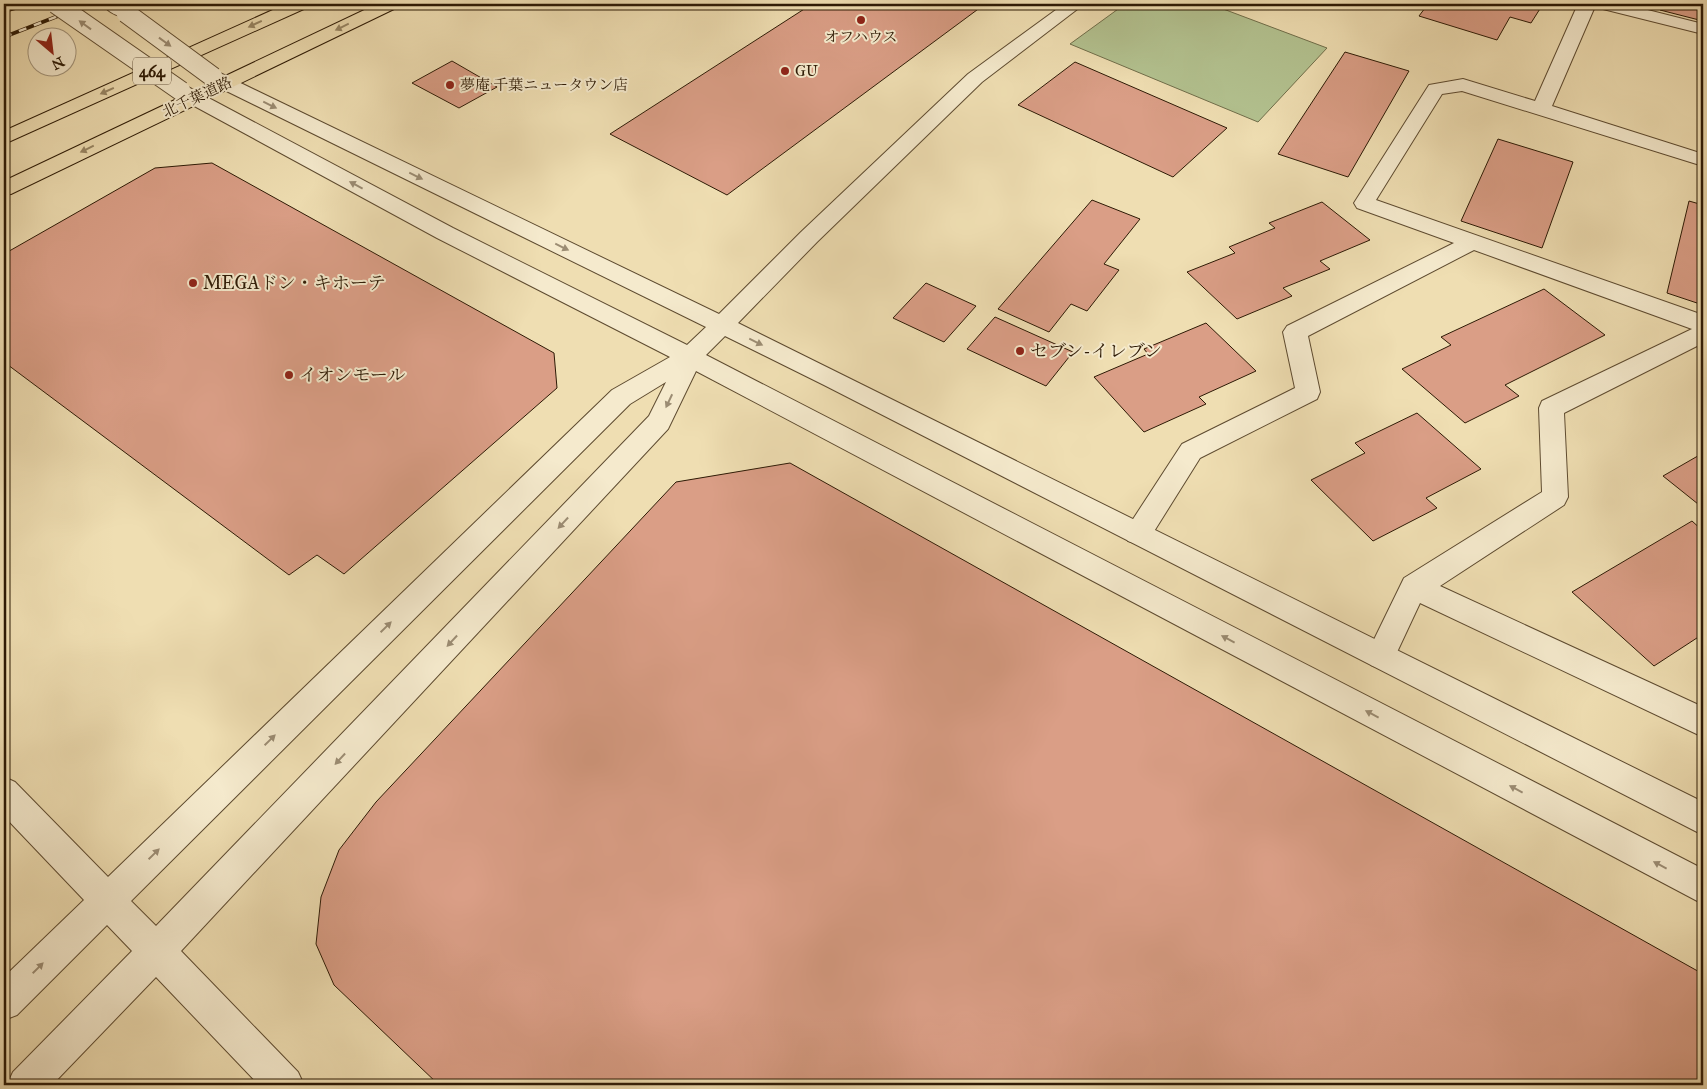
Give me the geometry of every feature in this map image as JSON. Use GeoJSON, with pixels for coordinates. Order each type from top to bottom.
{"type":"FeatureCollection","features":[{"type":"Feature","properties":{"kind":"highway"},"geometry":{"type":"LineString","coordinates":[[4,7],[13,4]]}},
{"type":"Feature","properties":{"kind":"highway","name":"464"},"geometry":{"type":"LineString","coordinates":[[4,138],[300,4]]}},
{"type":"Feature","properties":{"kind":"highway","name":"北千葉道路"},"geometry":{"type":"LineString","coordinates":[[4,188],[188,95],[390,4]]}},
{"type":"Feature","properties":{"kind":"street"},"geometry":{"type":"LineString","coordinates":[[56,4],[188,95],[445,233],[690,357],[1703,887]]}},
{"type":"Feature","properties":{"kind":"street"},"geometry":{"type":"LineString","coordinates":[[111,4],[220,80],[722,325],[1703,819]]}},
{"type":"Feature","properties":{"kind":"street"},"geometry":{"type":"LineString","coordinates":[[4,1002],[621,397],[690,357],[809,237],[976,78],[1075,4]]}},
{"type":"Feature","properties":{"kind":"street"},"geometry":{"type":"LineString","coordinates":[[1541,109],[1587,4]]}},
{"type":"Feature","properties":{"kind":"street"},"geometry":{"type":"LineString","coordinates":[[1605,4],[1703,29]]}},
{"type":"Feature","properties":{"kind":"street"},"geometry":{"type":"LineString","coordinates":[[1703,160],[1464,84],[1436,89],[1364,203],[1703,324]]}},
{"type":"Feature","properties":{"kind":"street"},"geometry":{"type":"LineString","coordinates":[[1138,533],[1191,451],[1308,392],[1295,332],[1474,242]]}},
{"type":"Feature","properties":{"kind":"street"},"geometry":{"type":"LineString","coordinates":[[1381,656],[1414,587],[1555,497],[1551,408],[1703,333]]}},
{"type":"Feature","properties":{"kind":"street"},"geometry":{"type":"LineString","coordinates":[[26,1085],[659,422],[690,357]]}},
{"type":"Feature","properties":{"kind":"street"},"geometry":{"type":"LineString","coordinates":[[1414,587],[1703,722]]}},
{"type":"Feature","properties":{"kind":"street"},"geometry":{"type":"LineString","coordinates":[[4,793],[285,1085]]}},
{"type":"Feature","properties":{"kind":"green space"},"geometry":{"type":"Polygon","coordinates":[[[1125,4],[1210,4],[1327,48],[1258,122],[1070,44],[1125,4]]]}},
{"type":"Feature","properties":{"kind":"building"},"geometry":{"type":"Polygon","coordinates":[[[812,4],[985,4],[727,195],[610,134],[812,4]]]}},
{"type":"Feature","properties":{"kind":"building"},"geometry":{"type":"Polygon","coordinates":[[[1428,4],[1543,4],[1531,23],[1510,17],[1497,40],[1419,16],[1428,4]]]}},
{"type":"Feature","properties":{"kind":"building"},"geometry":{"type":"Polygon","coordinates":[[[1663,4],[1703,4],[1703,21],[1660,10],[1663,4]]]}},
{"type":"Feature","properties":{"kind":"building"},"geometry":{"type":"Polygon","coordinates":[[[1345,52],[1409,71],[1348,177],[1278,154],[1345,52]]]}},
{"type":"Feature","properties":{"kind":"building"},"geometry":{"type":"Polygon","coordinates":[[[452,61],[497,87],[459,108],[412,83],[452,61]]]}},
{"type":"Feature","properties":{"kind":"building"},"geometry":{"type":"Polygon","coordinates":[[[1075,62],[1227,128],[1173,177],[1018,105],[1075,62]]]}},
{"type":"Feature","properties":{"kind":"building"},"geometry":{"type":"Polygon","coordinates":[[[1498,139],[1573,162],[1542,248],[1461,221],[1498,139]]]}},
{"type":"Feature","properties":{"kind":"building","name":"イオンモール"},"geometry":{"type":"Polygon","coordinates":[[[212,163],[554,353],[557,388],[344,574],[317,555],[289,575],[4,362],[4,254],[155,168],[212,163]]]}},
{"type":"Feature","properties":{"kind":"building"},"geometry":{"type":"Polygon","coordinates":[[[1092,200],[1140,219],[1104,264],[1119,270],[1087,311],[1071,304],[1049,332],[998,309],[1092,200]]]}},
{"type":"Feature","properties":{"kind":"building"},"geometry":{"type":"Polygon","coordinates":[[[1689,201],[1703,205],[1703,305],[1667,293],[1689,201]]]}},
{"type":"Feature","properties":{"kind":"building"},"geometry":{"type":"Polygon","coordinates":[[[1322,202],[1370,240],[1320,261],[1330,269],[1283,288],[1292,296],[1237,319],[1187,272],[1235,253],[1229,247],[1275,228],[1269,223],[1322,202]]]}},
{"type":"Feature","properties":{"kind":"building"},"geometry":{"type":"Polygon","coordinates":[[[926,283],[976,306],[944,342],[893,318],[926,283]]]}},
{"type":"Feature","properties":{"kind":"building"},"geometry":{"type":"Polygon","coordinates":[[[1544,289],[1605,335],[1505,385],[1519,396],[1465,423],[1402,369],[1451,345],[1441,337],[1544,289]]]}},
{"type":"Feature","properties":{"kind":"building","name":"セブン-イレブン"},"geometry":{"type":"Polygon","coordinates":[[[995,317],[1073,352],[1046,386],[967,349],[995,317]]]}},
{"type":"Feature","properties":{"kind":"building"},"geometry":{"type":"Polygon","coordinates":[[[1206,323],[1256,371],[1199,397],[1206,404],[1144,432],[1094,377],[1148,354],[1144,349],[1206,323]]]}},
{"type":"Feature","properties":{"kind":"building"},"geometry":{"type":"Polygon","coordinates":[[[1417,413],[1481,469],[1426,498],[1437,508],[1373,541],[1311,480],[1365,453],[1355,443],[1417,413]]]}},
{"type":"Feature","properties":{"kind":"building"},"geometry":{"type":"Polygon","coordinates":[[[1703,453],[1703,508],[1663,476],[1703,453]]]}},
{"type":"Feature","properties":{"kind":"building"},"geometry":{"type":"Polygon","coordinates":[[[790,463],[1703,974],[1703,1085],[439,1085],[334,985],[316,944],[321,897],[339,850],[376,802],[676,482],[790,463]]]}},
{"type":"Feature","properties":{"kind":"building"},"geometry":{"type":"Polygon","coordinates":[[[1692,521],[1703,531],[1703,634],[1654,666],[1572,592],[1692,521]]]}},
{"type":"Feature","properties":{"kind":"railway"},"geometry":{"type":"LineString","coordinates":[[4,37],[89,4]]}},
{"type":"Feature","properties":{"kind":"place","name":"オフハウス"},"geometry":{"type":"Point","coordinates":[861,20]}},
{"type":"Feature","properties":{"kind":"place","name":"GU"},"geometry":{"type":"Point","coordinates":[785,71]}},
{"type":"Feature","properties":{"kind":"place","name":"夢庵 千葉ニュータウン店"},"geometry":{"type":"Point","coordinates":[450,85]}},
{"type":"Feature","properties":{"kind":"place","name":"MEGAドン・キホーテ"},"geometry":{"type":"Point","coordinates":[193,283]}},
{"type":"Feature","properties":{"kind":"place","name":"セブン-イレブン"},"geometry":{"type":"Point","coordinates":[1020,351]}},
{"type":"Feature","properties":{"kind":"place","name":"イオンモール"},"geometry":{"type":"Point","coordinates":[289,375]}}]}
